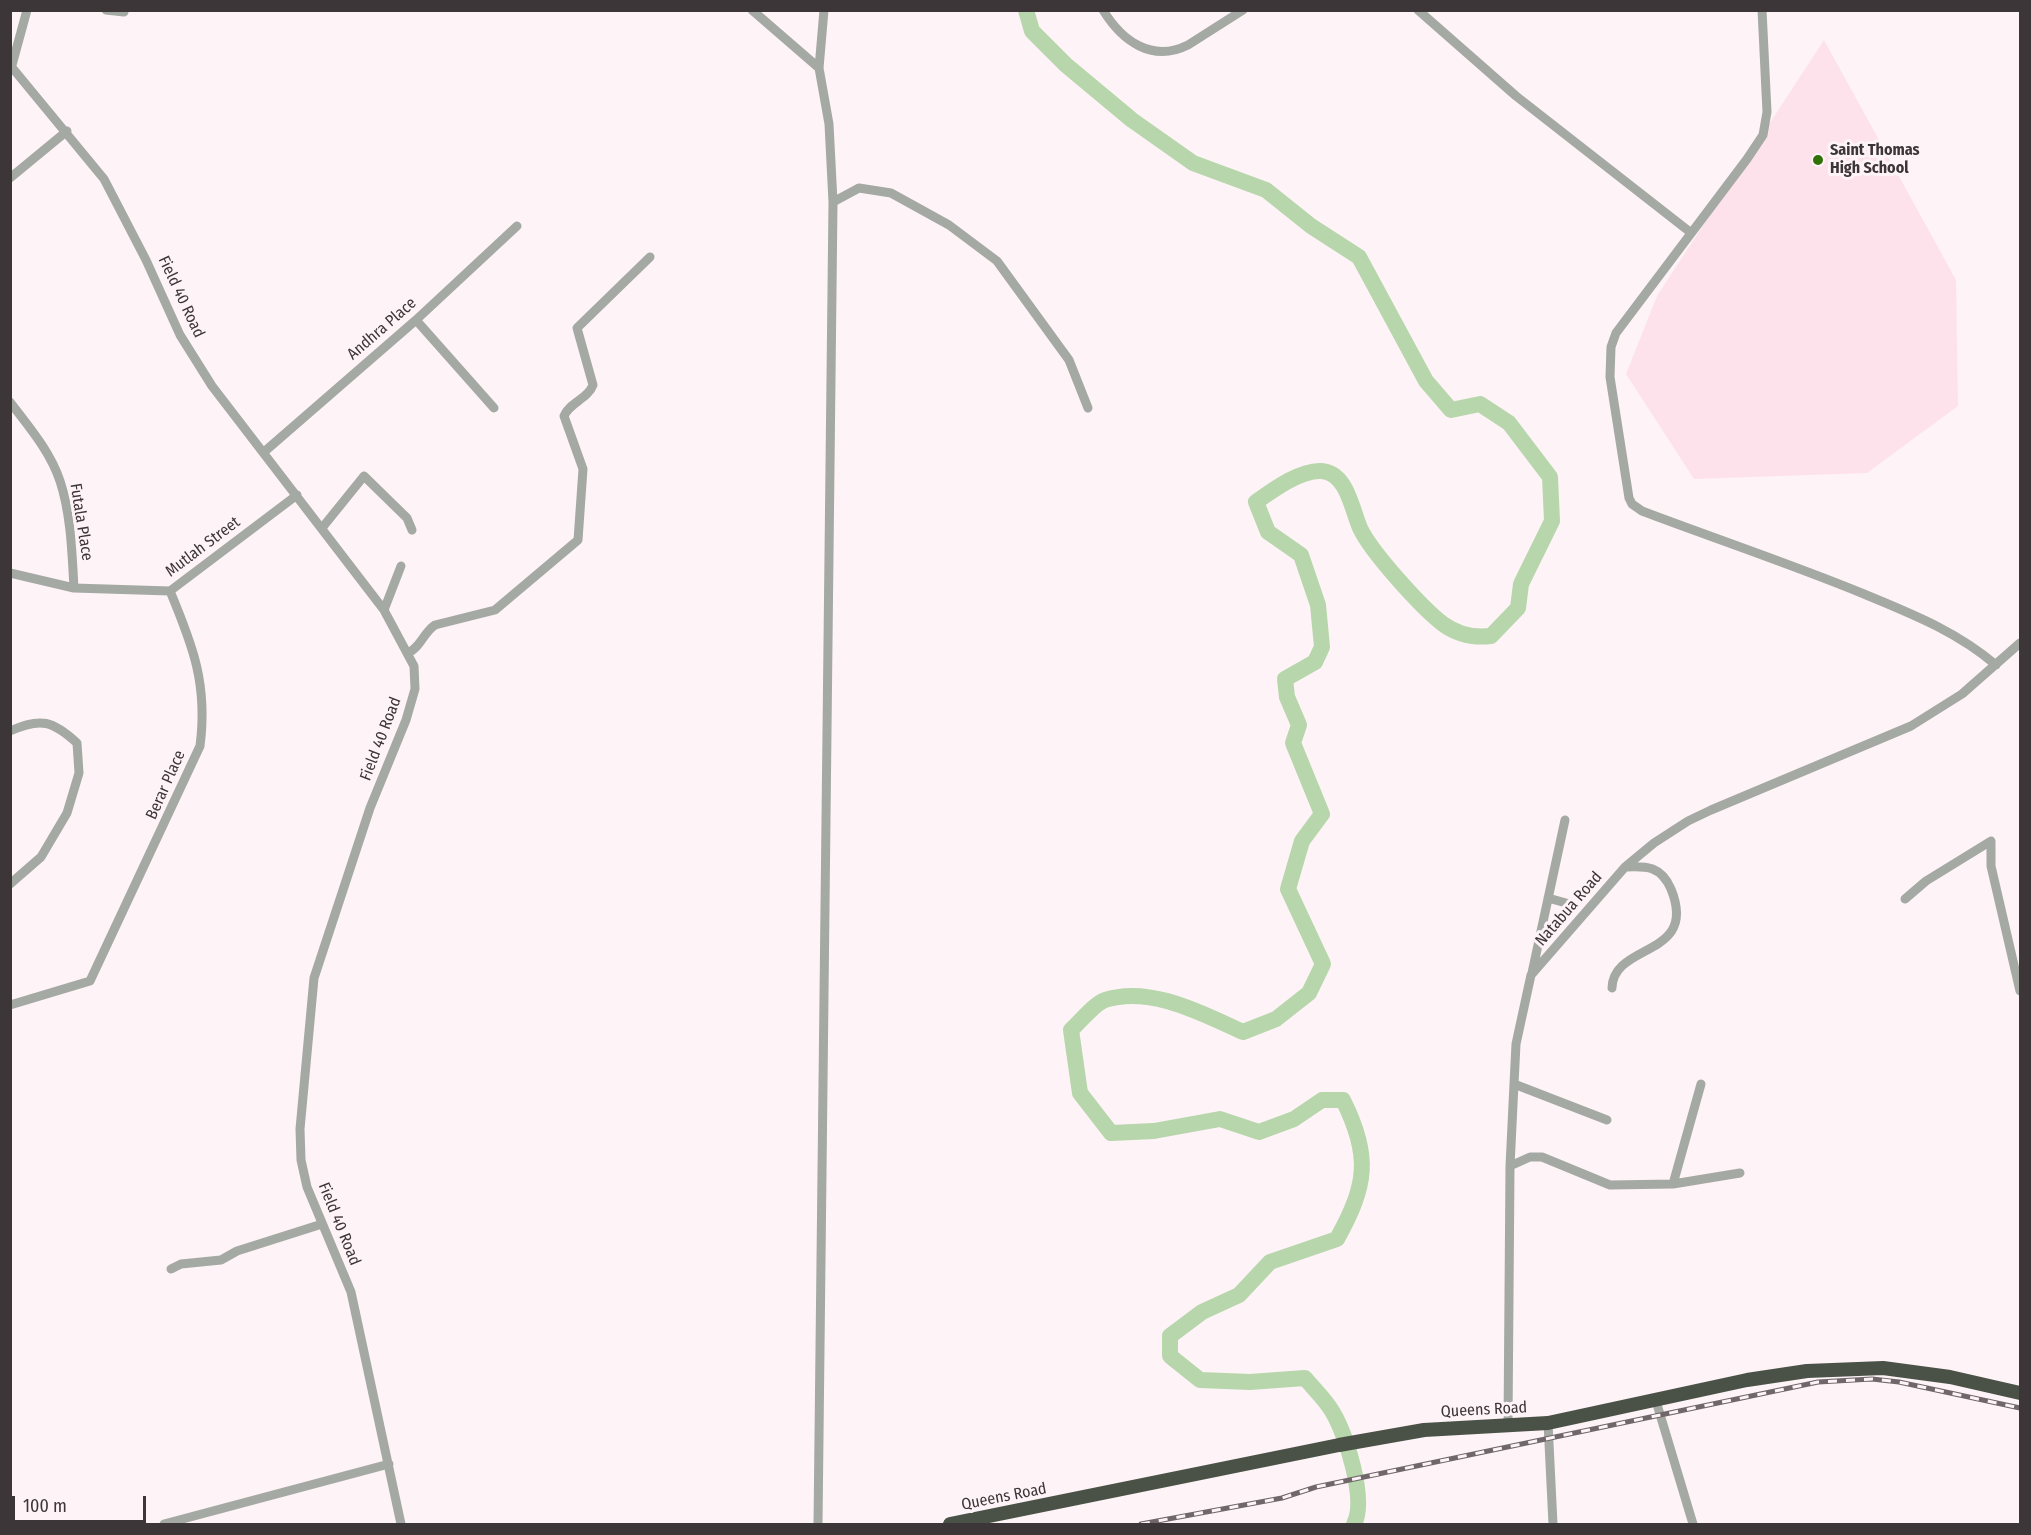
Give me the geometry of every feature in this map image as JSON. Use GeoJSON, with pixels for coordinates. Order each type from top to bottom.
{"type":"FeatureCollection","features":[{"type":"Feature","properties":{"kind":"highway","name":"Queens Road"},"geometry":{"type":"LineString","coordinates":[[950,1524],[1339,1445],[1424,1430],[1548,1423],[1747,1380],[1807,1371],[1883,1368],[1950,1377],[2020,1393]]}},
{"type":"Feature","properties":{"kind":"street"},"geometry":{"type":"LineString","coordinates":[[11,65],[27,10]]}},
{"type":"Feature","properties":{"kind":"street"},"geometry":{"type":"LineString","coordinates":[[106,10],[124,12]]}},
{"type":"Feature","properties":{"kind":"street"},"geometry":{"type":"LineString","coordinates":[[752,10],[819,68]]}},
{"type":"Feature","properties":{"kind":"street"},"geometry":{"type":"LineString","coordinates":[[818,1524],[833,202],[829,124],[819,68],[824,10]]}},
{"type":"Feature","properties":{"kind":"street"},"geometry":{"type":"LineString","coordinates":[[1103,10],[1116,31],[1127,40],[1138,47],[1161,51],[1179,49],[1188,45],[1243,10]]}},
{"type":"Feature","properties":{"kind":"street"},"geometry":{"type":"LineString","coordinates":[[1418,10],[1516,96],[1690,232]]}},
{"type":"Feature","properties":{"kind":"street"},"geometry":{"type":"LineString","coordinates":[[1762,10],[1767,99],[1763,135],[1627,315],[1611,347],[1610,377],[1613,408],[1632,504],[1642,511],[1823,577],[1938,625],[1975,647],[1996,665]]}},
{"type":"Feature","properties":{"kind":"street","name":"Field 40 Road"},"geometry":{"type":"LineString","coordinates":[[11,65],[104,179],[119,204],[180,335],[212,386],[384,610],[414,666],[415,689],[406,720],[370,808],[314,978],[300,1129],[301,1160],[307,1187],[351,1292],[401,1524]]}},
{"type":"Feature","properties":{"kind":"street"},"geometry":{"type":"LineString","coordinates":[[10,178],[67,131]]}},
{"type":"Feature","properties":{"kind":"street"},"geometry":{"type":"LineString","coordinates":[[833,202],[859,188],[891,193],[949,225],[997,261],[1069,360],[1088,408]]}},
{"type":"Feature","properties":{"kind":"street","name":"Andhra Place"},"geometry":{"type":"LineString","coordinates":[[264,452],[416,320],[517,226]]}},
{"type":"Feature","properties":{"kind":"street"},"geometry":{"type":"LineString","coordinates":[[408,653],[414,650],[428,629],[435,625],[495,610],[578,540],[583,469],[564,416],[570,406],[592,390],[593,385],[577,328],[650,257]]}},
{"type":"Feature","properties":{"kind":"street"},"geometry":{"type":"LineString","coordinates":[[416,320],[494,408]]}},
{"type":"Feature","properties":{"kind":"street","name":"Futala Place"},"geometry":{"type":"LineString","coordinates":[[10,402],[42,445],[61,482],[71,542],[74,588]]}},
{"type":"Feature","properties":{"kind":"street"},"geometry":{"type":"LineString","coordinates":[[322,528],[364,476],[407,518],[412,530]]}},
{"type":"Feature","properties":{"kind":"street","name":"Mutlah Street"},"geometry":{"type":"LineString","coordinates":[[10,573],[74,588],[170,591],[297,495]]}},
{"type":"Feature","properties":{"kind":"street"},"geometry":{"type":"LineString","coordinates":[[384,610],[401,566]]}},
{"type":"Feature","properties":{"kind":"street","name":"Berar Place"},"geometry":{"type":"LineString","coordinates":[[10,1005],[90,981],[200,746],[204,717],[200,671],[170,591]]}},
{"type":"Feature","properties":{"kind":"street","name":"Natabua Road"},"geometry":{"type":"LineString","coordinates":[[1508,1425],[1510,1166],[1516,1044],[1531,975],[1625,867],[1654,843],[1688,821],[1911,726],[1962,694],[2020,643]]}},
{"type":"Feature","properties":{"kind":"street"},"geometry":{"type":"LineString","coordinates":[[10,731],[28,723],[58,726],[77,742],[79,773],[67,813],[41,857],[10,884]]}},
{"type":"Feature","properties":{"kind":"street"},"geometry":{"type":"LineString","coordinates":[[1531,975],[1565,820]]}},
{"type":"Feature","properties":{"kind":"street"},"geometry":{"type":"LineString","coordinates":[[1905,899],[1943,870],[1991,841],[1991,866],[2020,991]]}},
{"type":"Feature","properties":{"kind":"street"},"geometry":{"type":"LineString","coordinates":[[1612,988],[1619,971],[1644,950],[1667,939],[1675,926],[1676,909],[1671,889],[1660,872],[1650,866],[1625,867]]}},
{"type":"Feature","properties":{"kind":"street"},"geometry":{"type":"LineString","coordinates":[[1548,898],[1566,903]]}},
{"type":"Feature","properties":{"kind":"street"},"geometry":{"type":"LineString","coordinates":[[1514,1084],[1607,1120]]}},
{"type":"Feature","properties":{"kind":"street"},"geometry":{"type":"LineString","coordinates":[[1673,1184],[1701,1084]]}},
{"type":"Feature","properties":{"kind":"street"},"geometry":{"type":"LineString","coordinates":[[1510,1166],[1530,1157],[1542,1157],[1611,1185],[1673,1184],[1740,1173]]}},
{"type":"Feature","properties":{"kind":"street"},"geometry":{"type":"LineString","coordinates":[[171,1269],[180,1264],[222,1260],[237,1251],[322,1224]]}},
{"type":"Feature","properties":{"kind":"street"},"geometry":{"type":"LineString","coordinates":[[1656,1401],[1693,1524]]}},
{"type":"Feature","properties":{"kind":"street"},"geometry":{"type":"LineString","coordinates":[[1548,1423],[1553,1524]]}},
{"type":"Feature","properties":{"kind":"street"},"geometry":{"type":"LineString","coordinates":[[164,1524],[389,1464]]}},
{"type":"Feature","properties":{"kind":"shaded area","name":"Saint Thomas High School"},"geometry":{"type":"Polygon","coordinates":[[[1824,40],[1956,280],[1958,406],[1867,473],[1694,479],[1626,374],[1657,296],[1824,40]]]}},
{"type":"Feature","properties":{"kind":"waterway"},"geometry":{"type":"LineString","coordinates":[[1026,10],[1032,31],[1066,65],[1132,120],[1193,163],[1266,190],[1311,226],[1359,257],[1426,381],[1451,410],[1480,404],[1509,423],[1550,477],[1552,521],[1521,584],[1518,608],[1491,636],[1478,637],[1454,631],[1423,606],[1375,551],[1360,528],[1343,485],[1330,473],[1321,471],[1304,474],[1256,502],[1268,532],[1301,555],[1318,605],[1322,647],[1315,662],[1285,679],[1287,697],[1299,725],[1293,743],[1322,814],[1302,841],[1288,889],[1323,964],[1309,993],[1276,1019],[1243,1032],[1194,1010],[1140,996],[1122,996],[1105,1000],[1092,1009],[1071,1030],[1080,1093],[1111,1133],[1154,1131],[1220,1119],[1259,1132],[1294,1119],[1322,1100],[1343,1100],[1358,1138],[1362,1170],[1355,1202],[1337,1239],[1270,1262],[1239,1295],[1202,1312],[1170,1336],[1170,1356],[1200,1380],[1250,1382],[1305,1378],[1332,1411],[1349,1451],[1358,1499],[1354,1524]]}},
{"type":"Feature","properties":{"kind":"railway"},"geometry":{"type":"LineString","coordinates":[[1141,1524],[1282,1498],[1316,1487],[1818,1382],[1872,1379],[1899,1382],[2020,1408]]}},
{"type":"Feature","properties":{"kind":"place","name":"Saint Thomas High School"},"geometry":{"type":"Point","coordinates":[1818,160]}}]}
